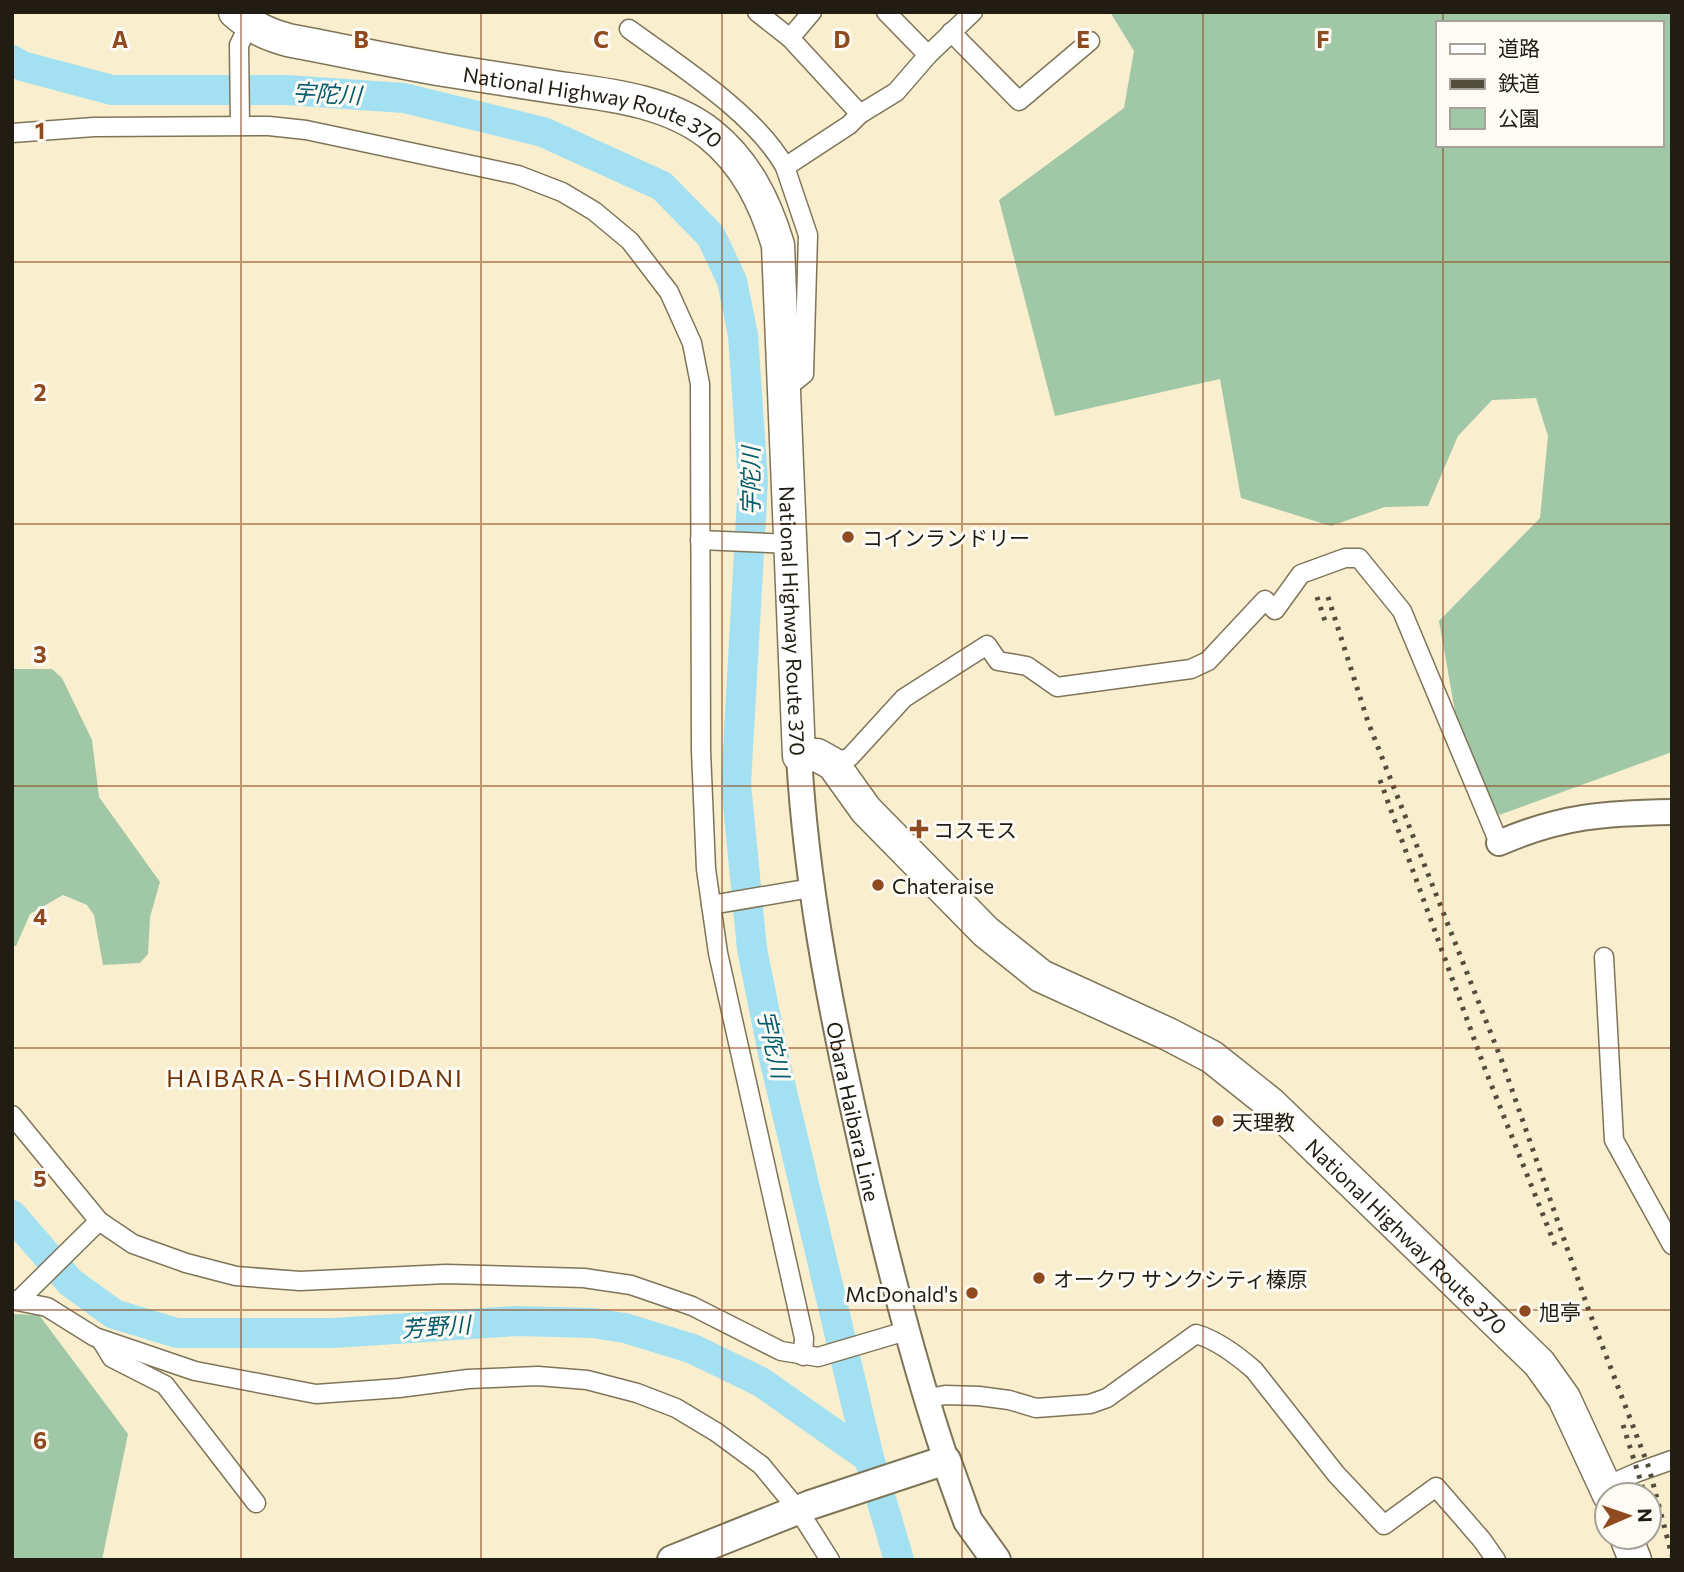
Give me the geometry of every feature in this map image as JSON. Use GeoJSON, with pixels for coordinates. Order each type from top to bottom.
{"type":"FeatureCollection","features":[{"type":"Feature","properties":{"kind":"highway","name":"National Highway Route 370"},"geometry":{"type":"LineString","coordinates":[[241,29],[300,43],[441,69],[635,99],[688,120],[710,135],[746,173],[760,194],[778,245],[784,390],[785,544],[799,755],[817,755],[833,764],[866,810],[986,932],[1041,976],[1168,1034],[1212,1058],[1271,1104],[1539,1363],[1564,1398],[1603,1481]]}},
{"type":"Feature","properties":{"kind":"highway"},"geometry":{"type":"LineString","coordinates":[[793,644],[807,697],[833,764]]}},
{"type":"Feature","properties":{"kind":"main road","name":"Obara Haibara Line"},"geometry":{"type":"LineString","coordinates":[[799,755],[811,888],[837,1035],[887,1259],[925,1399],[936,1464]]}},
{"type":"Feature","properties":{"kind":"main road"},"geometry":{"type":"LineString","coordinates":[[1499,843],[1561,821],[1593,815],[1672,812]]}},
{"type":"Feature","properties":{"kind":"main road"},"geometry":{"type":"LineString","coordinates":[[684,1558],[805,1508],[936,1464],[968,1521],[996,1560]]}},
{"type":"Feature","properties":{"kind":"street"},"geometry":{"type":"LineString","coordinates":[[757,12],[790,38],[860,114]]}},
{"type":"Feature","properties":{"kind":"street"},"geometry":{"type":"LineString","coordinates":[[790,38],[812,12]]}},
{"type":"Feature","properties":{"kind":"street"},"geometry":{"type":"LineString","coordinates":[[886,12],[928,55]]}},
{"type":"Feature","properties":{"kind":"street"},"geometry":{"type":"LineString","coordinates":[[785,167],[896,92],[928,55],[973,12]]}},
{"type":"Feature","properties":{"kind":"street"},"geometry":{"type":"LineString","coordinates":[[240,123],[241,29]]}},
{"type":"Feature","properties":{"kind":"street"},"geometry":{"type":"LineString","coordinates":[[629,29],[739,114],[776,151],[785,167],[808,235],[804,374],[784,390]]}},
{"type":"Feature","properties":{"kind":"street"},"geometry":{"type":"LineString","coordinates":[[951,32],[1019,101],[1090,41]]}},
{"type":"Feature","properties":{"kind":"street"},"geometry":{"type":"LineString","coordinates":[[12,132],[240,123],[306,130],[440,157],[518,176],[562,192],[594,211],[630,241],[669,292],[692,343],[700,384],[703,540],[701,751],[706,869],[718,953],[804,1338],[811,1357]]}},
{"type":"Feature","properties":{"kind":"street"},"geometry":{"type":"LineString","coordinates":[[703,540],[785,544]]}},
{"type":"Feature","properties":{"kind":"street"},"geometry":{"type":"LineString","coordinates":[[833,764],[850,757],[904,698],[987,645],[999,661],[1027,666],[1057,687],[1191,669],[1208,661],[1265,600],[1275,610],[1301,574],[1345,558],[1359,558],[1402,611],[1499,843]]}},
{"type":"Feature","properties":{"kind":"street"},"geometry":{"type":"LineString","coordinates":[[713,905],[811,888]]}},
{"type":"Feature","properties":{"kind":"street"},"geometry":{"type":"LineString","coordinates":[[1604,957],[1614,1140],[1672,1245]]}},
{"type":"Feature","properties":{"kind":"street"},"geometry":{"type":"LineString","coordinates":[[12,1115],[94,1226],[133,1244],[186,1263],[236,1276],[300,1281],[446,1274],[584,1278],[632,1285],[692,1306],[781,1350],[811,1357],[906,1331]]}},
{"type":"Feature","properties":{"kind":"street"},"geometry":{"type":"LineString","coordinates":[[16,1300],[34,1287],[94,1226]]}},
{"type":"Feature","properties":{"kind":"street"},"geometry":{"type":"LineString","coordinates":[[16,1300],[47,1307],[101,1340],[195,1371],[317,1394],[538,1376],[587,1380],[637,1392],[676,1408],[716,1432],[761,1465],[805,1508],[830,1560]]}},
{"type":"Feature","properties":{"kind":"street"},"geometry":{"type":"LineString","coordinates":[[925,1399],[945,1395],[979,1396],[1036,1408],[1090,1404],[1107,1398],[1196,1334],[1215,1343],[1254,1370],[1336,1474],[1384,1525],[1436,1487],[1496,1560]]}},
{"type":"Feature","properties":{"kind":"street"},"geometry":{"type":"LineString","coordinates":[[101,1340],[112,1358],[165,1385],[256,1503]]}},
{"type":"Feature","properties":{"kind":"street"},"geometry":{"type":"LineString","coordinates":[[1624,1481],[1638,1472],[1672,1461]]}},
{"type":"Feature","properties":{"kind":"green space"},"geometry":{"type":"Polygon","coordinates":[[[1110,12],[1672,12],[1672,752],[1499,815],[1480,780],[1456,717],[1439,621],[1540,518],[1548,436],[1536,398],[1492,400],[1458,436],[1428,506],[1385,507],[1331,526],[1241,498],[1220,379],[1055,416],[999,200],[1124,108],[1134,51],[1110,12]]]}},
{"type":"Feature","properties":{"kind":"green space"},"geometry":{"type":"Polygon","coordinates":[[[12,669],[52,669],[62,678],[92,740],[99,797],[160,882],[150,917],[148,954],[140,963],[103,965],[94,915],[87,905],[63,895],[30,914],[16,946],[12,946],[12,669]]]}},
{"type":"Feature","properties":{"kind":"green space"},"geometry":{"type":"Polygon","coordinates":[[[12,1314],[39,1315],[128,1434],[102,1560],[12,1560],[12,1314]]]}},
{"type":"Feature","properties":{"kind":"waterway","name":"宇陀川"},"geometry":{"type":"LineString","coordinates":[[12,60],[22,66],[112,90],[287,90],[404,98],[543,132],[662,186],[711,236],[732,281],[743,335],[753,481],[736,784],[752,949],[774,1058],[869,1458],[899,1560]]}},
{"type":"Feature","properties":{"kind":"waterway","name":"芳野川"},"geometry":{"type":"LineString","coordinates":[[12,1215],[70,1282],[114,1314],[177,1333],[334,1333],[516,1321],[593,1323],[625,1328],[693,1349],[761,1382],[869,1458]]}},
{"type":"Feature","properties":{"kind":"railway"},"geometry":{"type":"LineString","coordinates":[[1317,597],[1325,621]]}},
{"type":"Feature","properties":{"kind":"railway"},"geometry":{"type":"LineString","coordinates":[[1328,597],[1368,722],[1503,1064],[1589,1311],[1649,1468],[1672,1556]]}},
{"type":"Feature","properties":{"kind":"railway"},"geometry":{"type":"LineString","coordinates":[[1380,780],[1485,1069],[1555,1245]]}},
{"type":"Feature","properties":{"kind":"railway"},"geometry":{"type":"LineString","coordinates":[[1623,1425],[1641,1481]]}},
{"type":"Feature","properties":{"kind":"place","name":"コインランドリー"},"geometry":{"type":"Point","coordinates":[848,537]}},
{"type":"Feature","properties":{"kind":"place","name":"コスモス"},"geometry":{"type":"Point","coordinates":[919,829]}},
{"type":"Feature","properties":{"kind":"place","name":"Chateraise"},"geometry":{"type":"Point","coordinates":[878,885]}},
{"type":"Feature","properties":{"kind":"place","name":"天理教"},"geometry":{"type":"Point","coordinates":[1218,1121]}},
{"type":"Feature","properties":{"kind":"place","name":"オークワ サンクシティ榛原"},"geometry":{"type":"Point","coordinates":[1039,1278]}},
{"type":"Feature","properties":{"kind":"place","name":"McDonald's"},"geometry":{"type":"Point","coordinates":[972,1293]}},
{"type":"Feature","properties":{"kind":"place","name":"旭亭"},"geometry":{"type":"Point","coordinates":[1525,1311]}},
{"type":"Feature","properties":{"kind":"district","name":"HAIBARA-SHIMOIDANI"},"geometry":{"type":"Point","coordinates":[315,1077]}}]}
